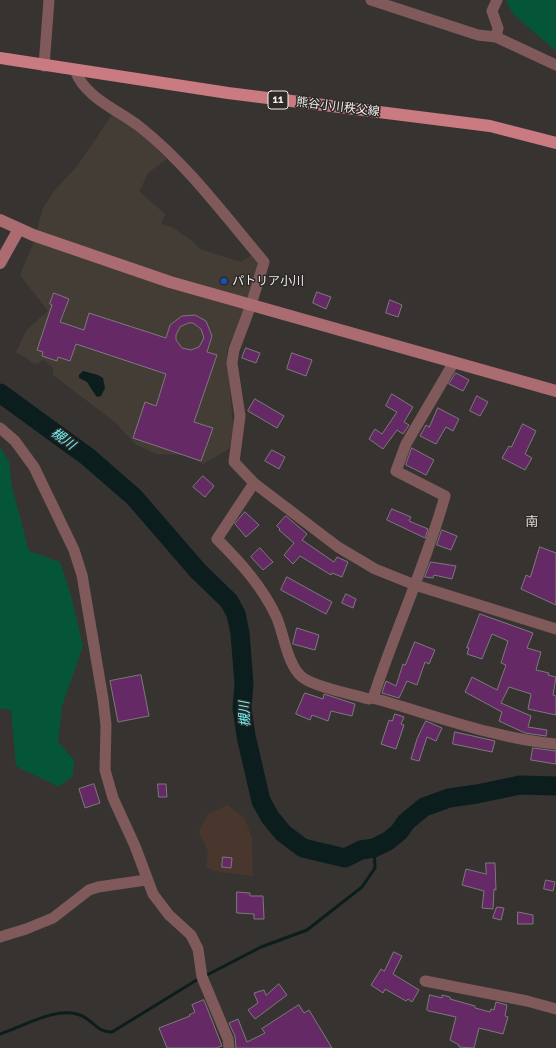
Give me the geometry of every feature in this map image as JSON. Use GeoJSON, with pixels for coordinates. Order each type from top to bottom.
{"type":"FeatureCollection","features":[{"type":"Feature","properties":{"kind":"main road","name":"熊谷小川秩父線"},"geometry":{"type":"LineString","coordinates":[[0,58],[44,66],[228,93],[490,126],[556,143]]}},
{"type":"Feature","properties":{"kind":"street"},"geometry":{"type":"LineString","coordinates":[[44,66],[49,0]]}},
{"type":"Feature","properties":{"kind":"street"},"geometry":{"type":"LineString","coordinates":[[371,0],[399,4],[478,35],[496,37],[556,66]]}},
{"type":"Feature","properties":{"kind":"street"},"geometry":{"type":"LineString","coordinates":[[496,37],[498,28],[492,11],[497,0]]}},
{"type":"Feature","properties":{"kind":"street"},"geometry":{"type":"LineString","coordinates":[[76,70],[78,79],[87,89],[140,127],[182,167],[264,262],[251,305],[234,350],[232,362],[240,416],[234,462],[254,483],[338,547],[375,569],[415,585],[556,629]]}},
{"type":"Feature","properties":{"kind":"street"},"geometry":{"type":"LineString","coordinates":[[0,220],[33,235],[170,282],[556,391]]}},
{"type":"Feature","properties":{"kind":"street"},"geometry":{"type":"LineString","coordinates":[[0,263],[19,229]]}},
{"type":"Feature","properties":{"kind":"street"},"geometry":{"type":"LineString","coordinates":[[373,698],[438,522],[445,496],[396,471],[406,444],[454,362]]}},
{"type":"Feature","properties":{"kind":"street"},"geometry":{"type":"LineString","coordinates":[[0,428],[15,441],[34,467],[74,550],[82,574],[103,699],[106,725],[106,770],[113,798],[135,846],[146,880],[153,894],[169,915],[191,935],[198,949],[202,977],[228,1039],[228,1047]]}},
{"type":"Feature","properties":{"kind":"street"},"geometry":{"type":"LineString","coordinates":[[254,483],[217,539],[263,592],[277,617],[293,664],[301,677],[326,687],[368,699],[373,698],[495,733],[536,742],[556,744]]}},
{"type":"Feature","properties":{"kind":"street"},"geometry":{"type":"LineString","coordinates":[[0,936],[26,929],[53,918],[89,890],[98,887],[146,880]]}},
{"type":"Feature","properties":{"kind":"street"},"geometry":{"type":"LineString","coordinates":[[425,981],[526,1001],[556,1009]]}},
{"type":"Feature","properties":{"kind":"shaded area","name":"パトリア小川"},"geometry":{"type":"Polygon","coordinates":[[[112,115],[143,136],[167,159],[149,172],[139,191],[165,214],[161,224],[172,227],[194,242],[200,249],[241,262],[254,254],[261,263],[227,351],[233,428],[229,449],[203,464],[186,455],[156,454],[135,444],[116,423],[53,375],[53,368],[44,360],[35,364],[16,352],[27,329],[48,311],[20,275],[33,244],[43,208],[54,191],[78,165],[112,115]]]}},
{"type":"Feature","properties":{"kind":"shaded area"},"geometry":{"type":"Polygon","coordinates":[[[83,371],[103,378],[105,388],[101,396],[96,396],[87,382],[79,378],[79,375],[83,371]]]}},
{"type":"Feature","properties":{"kind":"shaded area"},"geometry":{"type":"Polygon","coordinates":[[[228,805],[245,819],[252,839],[253,876],[212,871],[212,869],[206,868],[208,850],[200,836],[199,831],[208,814],[228,805]]]}},
{"type":"Feature","properties":{"kind":"green space"},"geometry":{"type":"Polygon","coordinates":[[[506,0],[556,0],[556,51],[513,14],[506,0]]]}},
{"type":"Feature","properties":{"kind":"green space"},"geometry":{"type":"Polygon","coordinates":[[[0,447],[9,461],[12,487],[29,551],[60,562],[70,592],[83,646],[62,706],[58,742],[74,760],[73,776],[58,787],[16,766],[11,710],[0,708],[0,447]]]}},
{"type":"Feature","properties":{"kind":"building"},"geometry":{"type":"Polygon","coordinates":[[[317,292],[331,297],[326,309],[313,303],[317,292]]]}},
{"type":"Feature","properties":{"kind":"building"},"geometry":{"type":"Polygon","coordinates":[[[54,293],[69,299],[60,322],[84,330],[89,313],[166,338],[170,325],[182,316],[195,315],[206,321],[212,336],[207,352],[217,355],[194,422],[213,428],[201,461],[133,438],[145,402],[156,406],[166,374],[76,344],[70,361],[58,357],[57,361],[42,356],[43,352],[37,350],[52,305],[50,304],[54,293]],[[193,323],[180,327],[176,335],[176,340],[182,348],[191,350],[199,347],[204,338],[201,329],[193,323]]]}},
{"type":"Feature","properties":{"kind":"building"},"geometry":{"type":"Polygon","coordinates":[[[390,300],[402,305],[398,317],[386,313],[390,300]]]}},
{"type":"Feature","properties":{"kind":"building"},"geometry":{"type":"Polygon","coordinates":[[[246,348],[260,353],[256,363],[242,358],[246,348]]]}},
{"type":"Feature","properties":{"kind":"building"},"geometry":{"type":"Polygon","coordinates":[[[292,353],[312,360],[306,376],[287,369],[292,353]]]}},
{"type":"Feature","properties":{"kind":"building"},"geometry":{"type":"Polygon","coordinates":[[[456,373],[469,380],[463,391],[449,384],[456,373]]]}},
{"type":"Feature","properties":{"kind":"building"},"geometry":{"type":"Polygon","coordinates":[[[392,394],[413,407],[404,422],[409,425],[403,434],[397,430],[383,449],[369,439],[375,429],[382,434],[397,412],[386,406],[392,394]]]}},
{"type":"Feature","properties":{"kind":"building"},"geometry":{"type":"Polygon","coordinates":[[[477,396],[488,402],[480,416],[470,411],[477,396]]]}},
{"type":"Feature","properties":{"kind":"building"},"geometry":{"type":"Polygon","coordinates":[[[255,399],[284,416],[277,428],[248,411],[255,399]]]}},
{"type":"Feature","properties":{"kind":"building"},"geometry":{"type":"Polygon","coordinates":[[[438,408],[459,419],[453,431],[446,427],[436,444],[420,436],[426,425],[429,427],[438,408]]]}},
{"type":"Feature","properties":{"kind":"building"},"geometry":{"type":"Polygon","coordinates":[[[523,424],[536,431],[525,454],[532,458],[525,470],[502,458],[509,446],[511,447],[523,424]]]}},
{"type":"Feature","properties":{"kind":"building"},"geometry":{"type":"Polygon","coordinates":[[[412,448],[434,460],[426,475],[406,465],[412,448]]]}},
{"type":"Feature","properties":{"kind":"building"},"geometry":{"type":"Polygon","coordinates":[[[272,450],[285,457],[279,469],[265,461],[272,450]]]}},
{"type":"Feature","properties":{"kind":"building"},"geometry":{"type":"Polygon","coordinates":[[[203,476],[214,486],[205,497],[193,487],[203,476]]]}},
{"type":"Feature","properties":{"kind":"building"},"geometry":{"type":"Polygon","coordinates":[[[392,509],[411,517],[409,521],[428,529],[425,538],[387,520],[392,509]]]}},
{"type":"Feature","properties":{"kind":"building"},"geometry":{"type":"Polygon","coordinates":[[[245,512],[259,525],[246,537],[235,524],[245,512]]]}},
{"type":"Feature","properties":{"kind":"building"},"geometry":{"type":"Polygon","coordinates":[[[286,516],[307,534],[302,540],[334,562],[337,557],[348,562],[342,577],[332,573],[331,575],[300,556],[293,564],[284,555],[294,543],[279,530],[280,529],[277,526],[286,516]]]}},
{"type":"Feature","properties":{"kind":"building"},"geometry":{"type":"Polygon","coordinates":[[[442,530],[457,536],[451,550],[437,545],[442,530]]]}},
{"type":"Feature","properties":{"kind":"building"},"geometry":{"type":"Polygon","coordinates":[[[540,547],[556,553],[556,605],[521,589],[526,575],[530,577],[540,547]]]}},
{"type":"Feature","properties":{"kind":"building"},"geometry":{"type":"Polygon","coordinates":[[[260,548],[273,562],[263,570],[251,557],[260,548]]]}},
{"type":"Feature","properties":{"kind":"building"},"geometry":{"type":"Polygon","coordinates":[[[431,562],[456,566],[452,579],[434,575],[433,578],[425,577],[431,562]]]}},
{"type":"Feature","properties":{"kind":"building"},"geometry":{"type":"Polygon","coordinates":[[[287,577],[332,602],[326,614],[281,590],[287,577]]]}},
{"type":"Feature","properties":{"kind":"building"},"geometry":{"type":"Polygon","coordinates":[[[346,594],[356,599],[353,608],[342,603],[346,594]]]}},
{"type":"Feature","properties":{"kind":"building"},"geometry":{"type":"Polygon","coordinates":[[[480,614],[533,633],[527,648],[541,652],[536,670],[549,673],[548,675],[556,677],[553,695],[556,696],[556,715],[528,709],[531,694],[509,687],[501,703],[531,716],[528,727],[547,730],[546,736],[525,733],[499,721],[502,712],[465,692],[472,677],[497,690],[506,665],[501,663],[508,641],[492,634],[482,659],[467,654],[469,648],[467,648],[480,614]]]}},
{"type":"Feature","properties":{"kind":"building"},"geometry":{"type":"Polygon","coordinates":[[[297,628],[319,635],[315,650],[293,644],[297,628]]]}},
{"type":"Feature","properties":{"kind":"building"},"geometry":{"type":"Polygon","coordinates":[[[415,642],[435,650],[429,664],[425,662],[417,685],[407,681],[399,698],[382,693],[386,681],[396,686],[403,664],[405,665],[415,642]]]}},
{"type":"Feature","properties":{"kind":"building"},"geometry":{"type":"Polygon","coordinates":[[[141,675],[149,716],[118,722],[110,681],[141,675]]]}},
{"type":"Feature","properties":{"kind":"building"},"geometry":{"type":"Polygon","coordinates":[[[305,693],[323,699],[324,694],[355,704],[352,716],[331,711],[328,721],[312,715],[310,720],[296,714],[305,693]]]}},
{"type":"Feature","properties":{"kind":"building"},"geometry":{"type":"Polygon","coordinates":[[[395,714],[404,717],[401,724],[404,725],[396,749],[381,744],[389,720],[392,721],[395,714]]]}},
{"type":"Feature","properties":{"kind":"building"},"geometry":{"type":"Polygon","coordinates":[[[426,721],[442,728],[436,741],[427,737],[419,761],[411,759],[417,739],[426,721]]]}},
{"type":"Feature","properties":{"kind":"building"},"geometry":{"type":"Polygon","coordinates":[[[455,732],[495,741],[492,752],[453,744],[455,732]]]}},
{"type":"Feature","properties":{"kind":"building"},"geometry":{"type":"Polygon","coordinates":[[[533,748],[556,751],[556,764],[531,760],[533,748]]]}},
{"type":"Feature","properties":{"kind":"building"},"geometry":{"type":"Polygon","coordinates":[[[94,784],[100,803],[85,808],[79,789],[94,784]]]}},
{"type":"Feature","properties":{"kind":"building"},"geometry":{"type":"Polygon","coordinates":[[[158,784],[166,784],[167,797],[159,797],[158,784]]]}},
{"type":"Feature","properties":{"kind":"building"},"geometry":{"type":"Polygon","coordinates":[[[223,857],[232,858],[231,868],[222,867],[223,857]]]}},
{"type":"Feature","properties":{"kind":"building"},"geometry":{"type":"Polygon","coordinates":[[[486,863],[495,863],[496,890],[494,889],[493,909],[482,908],[484,891],[462,885],[466,869],[486,874],[486,863]]]}},
{"type":"Feature","properties":{"kind":"building"},"geometry":{"type":"Polygon","coordinates":[[[546,880],[555,882],[553,891],[544,889],[546,880]]]}},
{"type":"Feature","properties":{"kind":"building"},"geometry":{"type":"Polygon","coordinates":[[[237,892],[250,893],[250,896],[263,896],[264,919],[254,919],[254,914],[237,913],[237,892]]]}},
{"type":"Feature","properties":{"kind":"building"},"geometry":{"type":"Polygon","coordinates":[[[497,907],[504,908],[501,920],[493,918],[497,907]]]}},
{"type":"Feature","properties":{"kind":"building"},"geometry":{"type":"Polygon","coordinates":[[[518,912],[533,915],[533,924],[518,924],[518,912]]]}},
{"type":"Feature","properties":{"kind":"building"},"geometry":{"type":"Polygon","coordinates":[[[394,952],[402,956],[393,974],[419,990],[412,1002],[408,999],[406,1001],[385,989],[383,993],[371,985],[381,969],[384,971],[394,952]]]}},
{"type":"Feature","properties":{"kind":"building"},"geometry":{"type":"Polygon","coordinates":[[[279,984],[287,995],[255,1019],[248,1010],[258,1003],[254,993],[264,990],[266,995],[279,984]]]}},
{"type":"Feature","properties":{"kind":"building"},"geometry":{"type":"Polygon","coordinates":[[[430,995],[442,998],[442,995],[450,997],[450,999],[490,1012],[491,1009],[494,1010],[496,1002],[507,1005],[505,1016],[508,1017],[503,1034],[479,1028],[474,1048],[459,1047],[459,1045],[450,1040],[456,1017],[427,1010],[430,995]]]}},
{"type":"Feature","properties":{"kind":"building"},"geometry":{"type":"Polygon","coordinates":[[[204,1000],[222,1046],[216,1048],[167,1048],[159,1028],[190,1016],[189,1015],[195,1012],[192,1005],[204,1000]]]}},
{"type":"Feature","properties":{"kind":"building"},"geometry":{"type":"Polygon","coordinates":[[[299,1005],[304,1013],[309,1010],[332,1048],[236,1048],[235,1036],[229,1023],[238,1019],[247,1042],[265,1033],[262,1029],[299,1005]]]}},
{"type":"Feature","properties":{"kind":"waterway","name":"槻川"},"geometry":{"type":"LineString","coordinates":[[0,393],[88,457],[134,497],[198,571],[229,601],[236,614],[240,633],[244,684],[242,708],[246,736],[261,801],[270,817],[283,833],[303,848],[345,858],[361,850],[374,848],[388,841],[399,832],[406,822],[424,807],[449,798],[520,785],[556,786]]}},
{"type":"Feature","properties":{"kind":"waterway"},"geometry":{"type":"LineString","coordinates":[[205,976],[261,947],[307,930],[362,887],[375,868],[374,848]]}},
{"type":"Feature","properties":{"kind":"waterway"},"geometry":{"type":"LineString","coordinates":[[0,1034],[39,1018],[60,1013],[80,1015],[99,1028],[107,1032],[112,1032],[200,978]]}},
{"type":"Feature","properties":{"kind":"place","name":"パトリア小川"},"geometry":{"type":"Point","coordinates":[224,281]}},
{"type":"Feature","properties":{"kind":"district","name":"南"},"geometry":{"type":"Point","coordinates":[532,522]}}]}
